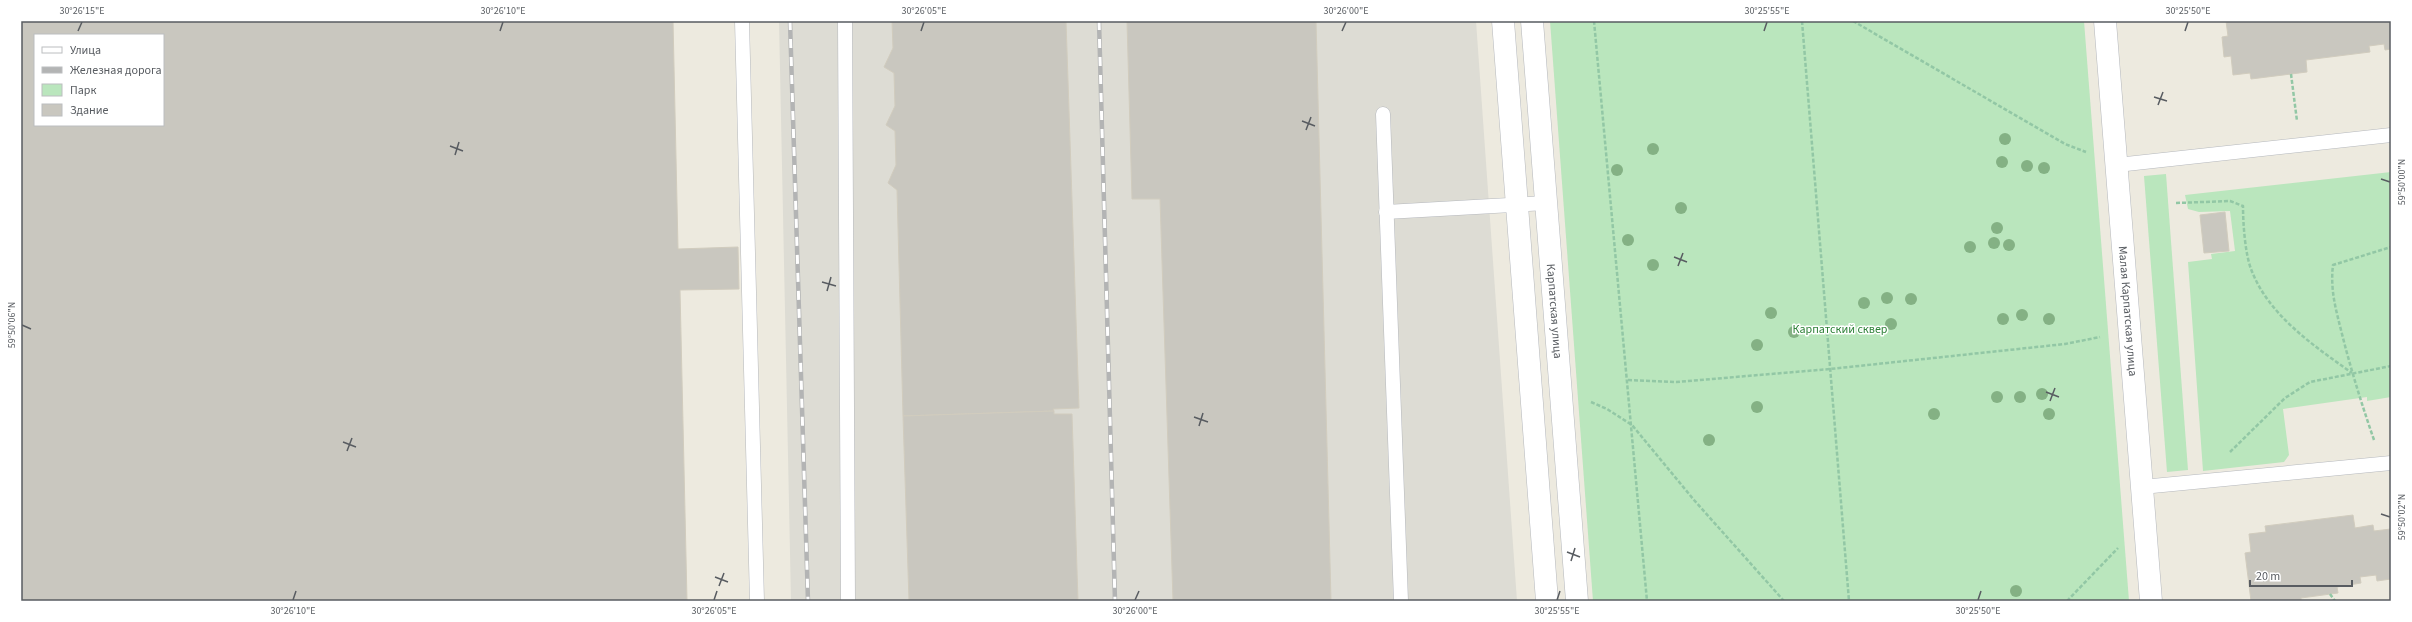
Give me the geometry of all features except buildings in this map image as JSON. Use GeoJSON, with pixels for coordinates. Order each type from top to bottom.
{"type":"FeatureCollection","features":[{"type":"Feature","properties":{"kind":"street"},"geometry":{"type":"LineString","coordinates":[[1503,21],[1547,601]]}},
{"type":"Feature","properties":{"kind":"street","name":"Карпатская улица"},"geometry":{"type":"LineString","coordinates":[[1532,21],[1577,601]]}},
{"type":"Feature","properties":{"kind":"street","name":"Малая Карпатская улица"},"geometry":{"type":"LineString","coordinates":[[2105,21],[2151,601]]}},
{"type":"Feature","properties":{"kind":"lane"},"geometry":{"type":"LineString","coordinates":[[742,21],[757,601]]}},
{"type":"Feature","properties":{"kind":"lane"},"geometry":{"type":"LineString","coordinates":[[845,21],[848,601]]}},
{"type":"Feature","properties":{"kind":"lane"},"geometry":{"type":"LineString","coordinates":[[1383,114],[1401,601]]}},
{"type":"Feature","properties":{"kind":"lane"},"geometry":{"type":"LineString","coordinates":[[2117,165],[2391,135]]}},
{"type":"Feature","properties":{"kind":"lane"},"geometry":{"type":"LineString","coordinates":[[1386,212],[1546,202]]}},
{"type":"Feature","properties":{"kind":"lane"},"geometry":{"type":"LineString","coordinates":[[2142,487],[2386,463]]}},
{"type":"Feature","properties":{"kind":"path"},"geometry":{"type":"LineString","coordinates":[[1594,21],[1647,601]]}},
{"type":"Feature","properties":{"kind":"path"},"geometry":{"type":"LineString","coordinates":[[1802,21],[1849,601]]}},
{"type":"Feature","properties":{"kind":"path"},"geometry":{"type":"LineString","coordinates":[[1853,21],[2065,144],[2117,165]]}},
{"type":"Feature","properties":{"kind":"path"},"geometry":{"type":"LineString","coordinates":[[2291,74],[2300,146]]}},
{"type":"Feature","properties":{"kind":"path"},"geometry":{"type":"LineString","coordinates":[[2176,203],[2230,201],[2243,206],[2251,269],[2270,302],[2306,340],[2352,373]]}},
{"type":"Feature","properties":{"kind":"path"},"geometry":{"type":"LineString","coordinates":[[2386,463],[2352,373],[2333,303],[2331,281],[2334,265],[2391,247]]}},
{"type":"Feature","properties":{"kind":"path"},"geometry":{"type":"LineString","coordinates":[[1628,380],[1676,382],[1830,369],[2065,344],[2130,331]]}},
{"type":"Feature","properties":{"kind":"path"},"geometry":{"type":"LineString","coordinates":[[2200,482],[2285,398],[2310,382],[2391,366]]}},
{"type":"Feature","properties":{"kind":"path"},"geometry":{"type":"LineString","coordinates":[[1562,402],[1588,401],[1607,409],[1632,425],[1694,500],[1784,601]]}},
{"type":"Feature","properties":{"kind":"path"},"geometry":{"type":"LineString","coordinates":[[2067,601],[2124,543]]}},
{"type":"Feature","properties":{"kind":"path"},"geometry":{"type":"LineString","coordinates":[[2330,594],[2335,601]]}},
{"type":"Feature","properties":{"kind":"shaded area"},"geometry":{"type":"Polygon","coordinates":[[[779,21],[1476,21],[1517,601],[791,601],[779,21]]]}},
{"type":"Feature","properties":{"kind":"green space","name":"Карпатский сквер"},"geometry":{"type":"Polygon","coordinates":[[[1550,21],[2084,21],[2129,601],[1593,601],[1550,21]]]}},
{"type":"Feature","properties":{"kind":"green space"},"geometry":{"type":"Polygon","coordinates":[[[2391,172],[2391,397],[2367,401],[2367,397],[2283,409],[2289,455],[2284,462],[2203,471],[2188,262],[2212,259],[2211,254],[2235,251],[2230,211],[2199,212],[2188,209],[2185,195],[2391,172]]]}},
{"type":"Feature","properties":{"kind":"green space"},"geometry":{"type":"Polygon","coordinates":[[[2166,174],[2188,470],[2167,472],[2144,176],[2166,174]]]}},
{"type":"Feature","properties":{"kind":"railway"},"geometry":{"type":"LineString","coordinates":[[790,21],[808,601]]}},
{"type":"Feature","properties":{"kind":"railway"},"geometry":{"type":"LineString","coordinates":[[1099,21],[1115,601]]}}]}
